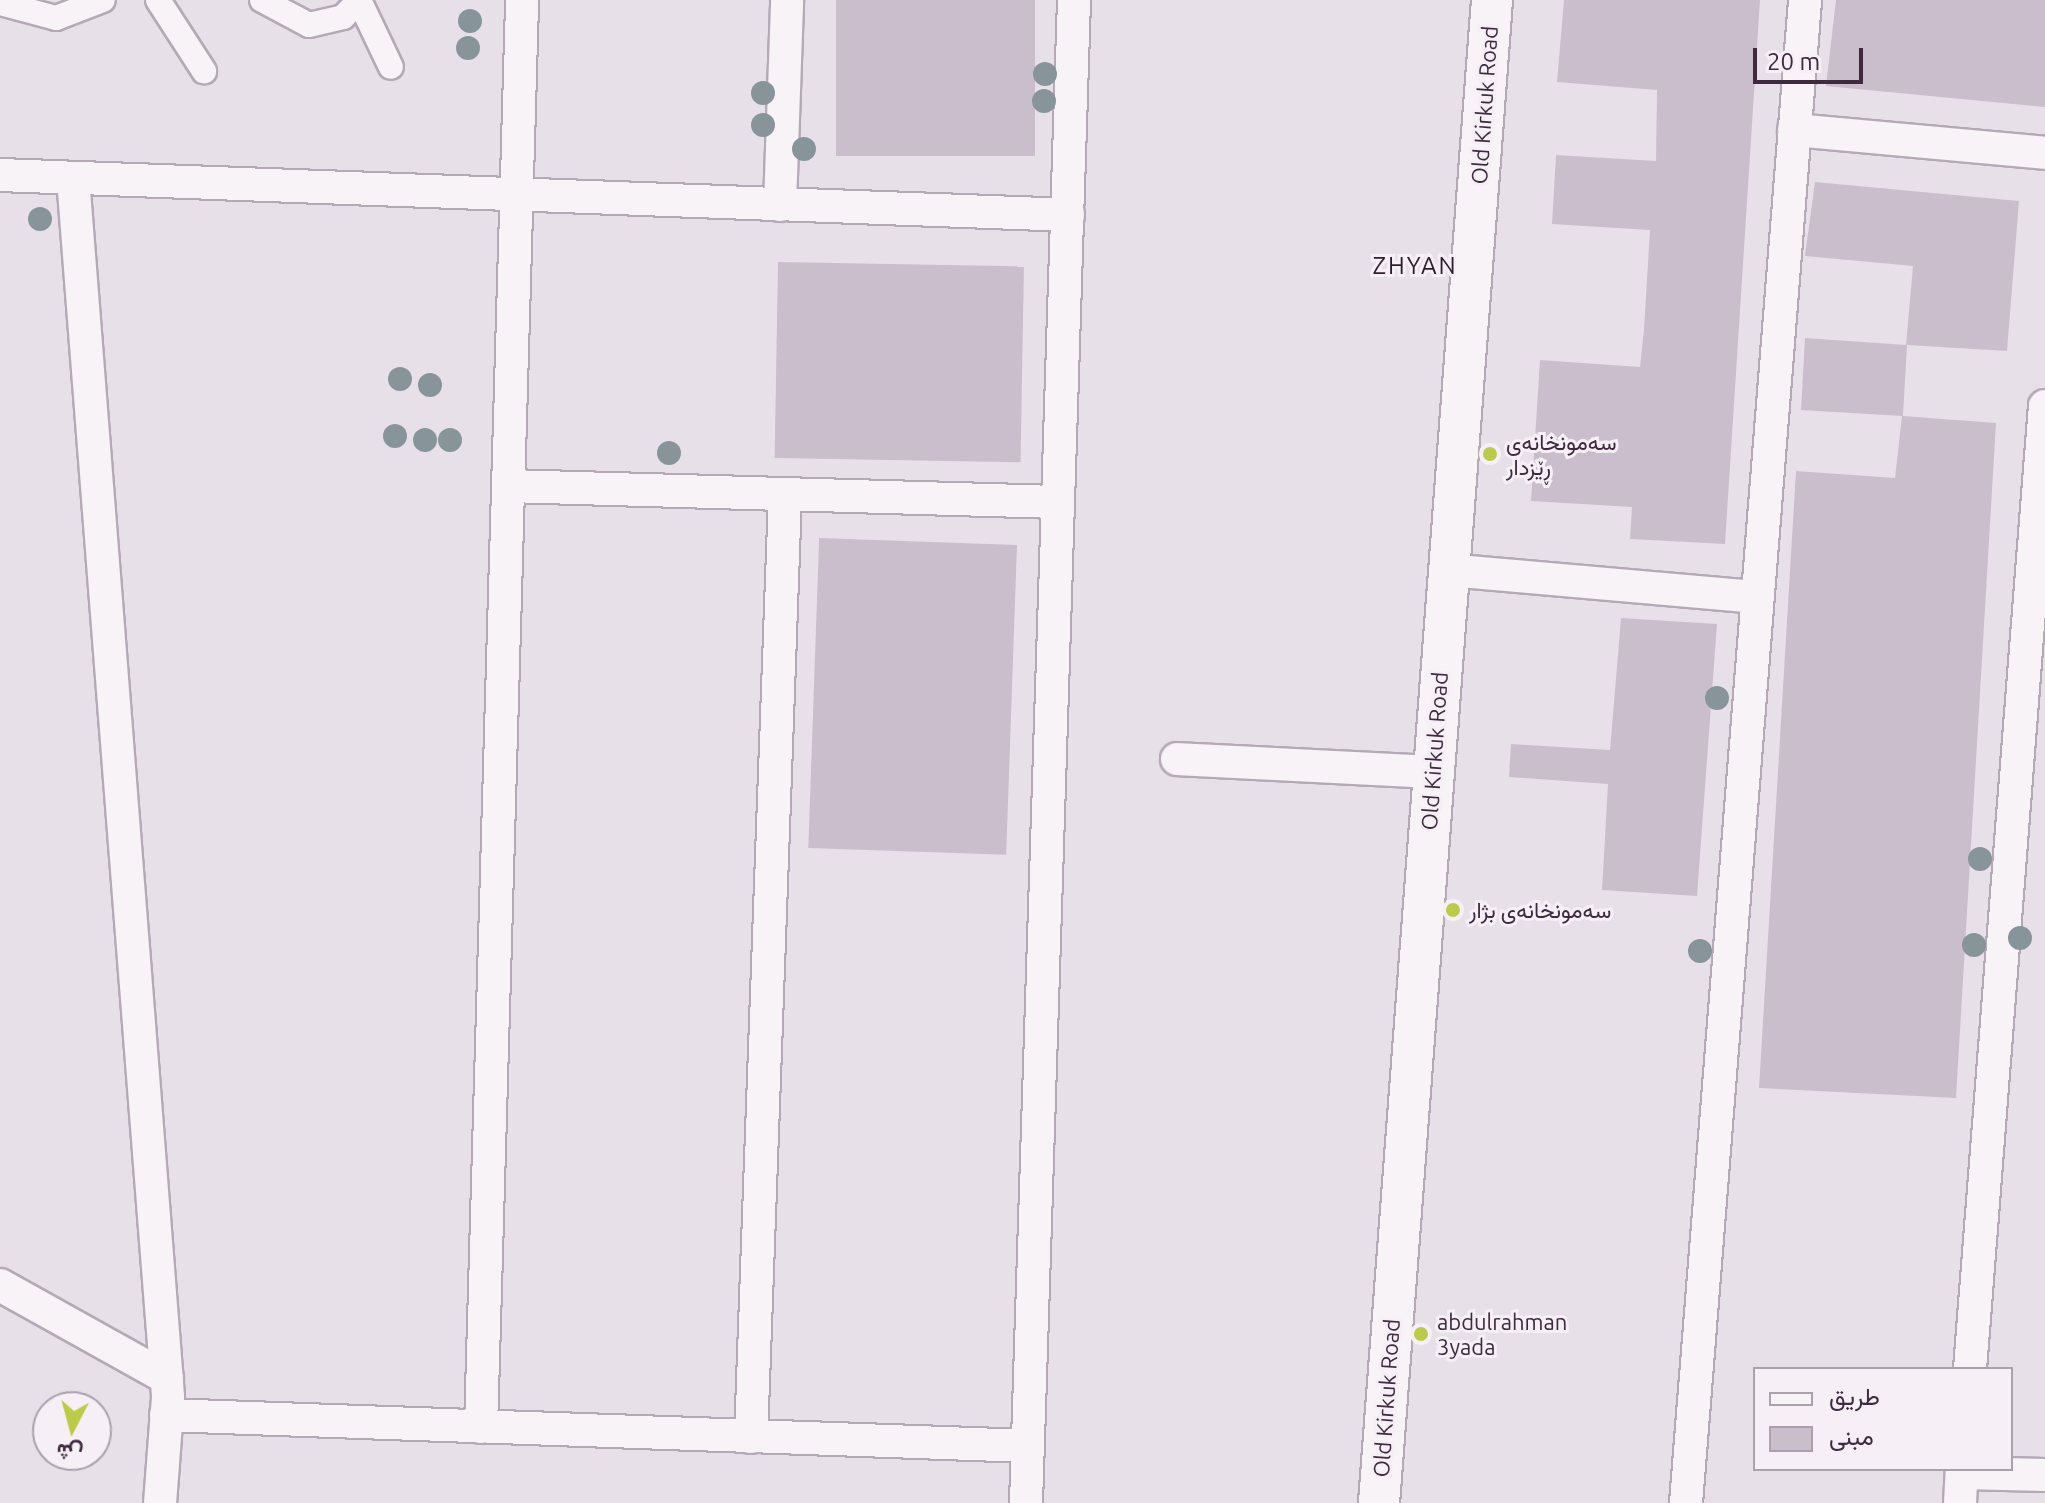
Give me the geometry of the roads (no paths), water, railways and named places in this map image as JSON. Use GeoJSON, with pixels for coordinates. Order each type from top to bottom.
{"type":"FeatureCollection","features":[{"type":"Feature","properties":{"kind":"street"},"geometry":{"type":"LineString","coordinates":[[0,3],[56,18],[103,0]]}},
{"type":"Feature","properties":{"kind":"street"},"geometry":{"type":"LineString","coordinates":[[158,0],[204,71]]}},
{"type":"Feature","properties":{"kind":"street"},"geometry":{"type":"LineString","coordinates":[[262,0],[309,25],[343,17],[359,0],[391,67]]}},
{"type":"Feature","properties":{"kind":"street"},"geometry":{"type":"LineString","coordinates":[[481,1427],[522,0]]}},
{"type":"Feature","properties":{"kind":"street"},"geometry":{"type":"LineString","coordinates":[[780,205],[787,0]]}},
{"type":"Feature","properties":{"kind":"street"},"geometry":{"type":"LineString","coordinates":[[1026,1503],[1074,0]]}},
{"type":"Feature","properties":{"kind":"street","name":"Old Kirkuk Road"},"geometry":{"type":"LineString","coordinates":[[1379,1503],[1492,0]]}},
{"type":"Feature","properties":{"kind":"street"},"geometry":{"type":"LineString","coordinates":[[1686,1503],[1805,0]]}},
{"type":"Feature","properties":{"kind":"street"},"geometry":{"type":"LineString","coordinates":[[1794,130],[2045,153]]}},
{"type":"Feature","properties":{"kind":"street"},"geometry":{"type":"LineString","coordinates":[[0,175],[1068,215]]}},
{"type":"Feature","properties":{"kind":"street"},"geometry":{"type":"LineString","coordinates":[[73,178],[167,1378],[160,1503]]}},
{"type":"Feature","properties":{"kind":"street"},"geometry":{"type":"LineString","coordinates":[[1970,1367],[2045,406]]}},
{"type":"Feature","properties":{"kind":"street"},"geometry":{"type":"LineString","coordinates":[[508,486],[1057,502]]}},
{"type":"Feature","properties":{"kind":"street"},"geometry":{"type":"LineString","coordinates":[[751,1437],[785,495]]}},
{"type":"Feature","properties":{"kind":"street"},"geometry":{"type":"LineString","coordinates":[[1448,570],[1756,597]]}},
{"type":"Feature","properties":{"kind":"street"},"geometry":{"type":"LineString","coordinates":[[1177,759],[1432,772]]}},
{"type":"Feature","properties":{"kind":"street"},"geometry":{"type":"LineString","coordinates":[[0,1285],[167,1378]]}},
{"type":"Feature","properties":{"kind":"street"},"geometry":{"type":"LineString","coordinates":[[166,1415],[1027,1446]]}},
{"type":"Feature","properties":{"kind":"street"},"geometry":{"type":"LineString","coordinates":[[1961,1482],[2045,1475]]}},
{"type":"Feature","properties":{"kind":"place","name":"سەمونخانەی ڕێزدار"},"geometry":{"type":"Point","coordinates":[1490,454]}},
{"type":"Feature","properties":{"kind":"place","name":"سەمونخانەی بژار"},"geometry":{"type":"Point","coordinates":[1453,910]}},
{"type":"Feature","properties":{"kind":"place","name":"abdulrahman 3yada"},"geometry":{"type":"Point","coordinates":[1421,1334]}},
{"type":"Feature","properties":{"kind":"district","name":"ZHYAN"},"geometry":{"type":"Point","coordinates":[1415,266]}}]}
